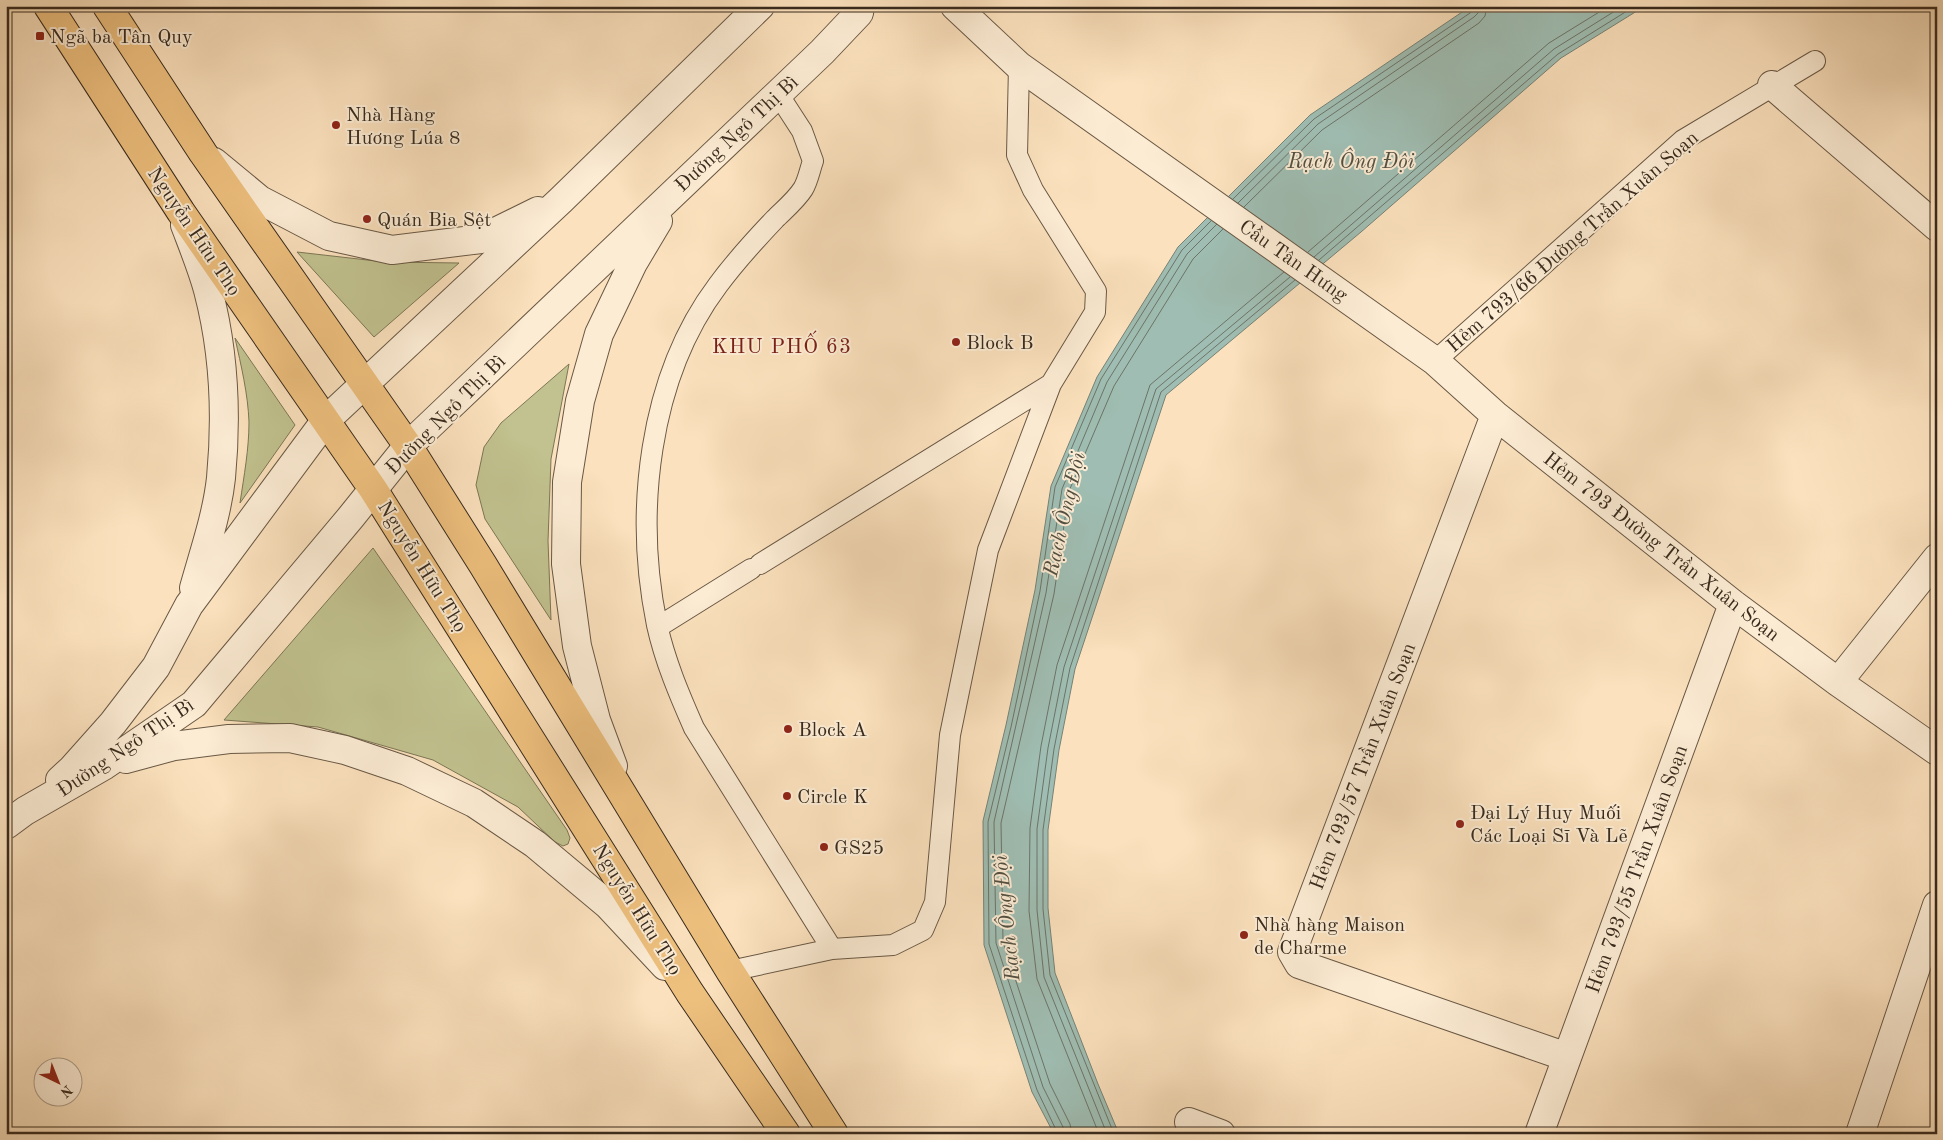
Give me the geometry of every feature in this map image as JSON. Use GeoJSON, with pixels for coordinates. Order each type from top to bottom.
{"type":"FeatureCollection","features":[{"type":"Feature","properties":{"kind":"main road","name":"Nguyễn Hữu Thọ"},"geometry":{"type":"LineString","coordinates":[[48,6],[181,212],[374,489],[690,992],[786,1134]]}},
{"type":"Feature","properties":{"kind":"main road"},"geometry":{"type":"LineString","coordinates":[[108,6],[203,154],[408,446],[730,971],[834,1134]]}},
{"type":"Feature","properties":{"kind":"street","name":"Đường Ngô Thị Bì"},"geometry":{"type":"LineString","coordinates":[[16,818],[72,769],[113,723],[156,667],[189,605],[326,420],[561,200],[760,6]]}},
{"type":"Feature","properties":{"kind":"street","name":"Đường Ngô Thị Bì"},"geometry":{"type":"LineString","coordinates":[[16,818],[105,765],[194,704],[408,446],[778,94],[859,13],[860,6]]}},
{"type":"Feature","properties":{"kind":"street"},"geometry":{"type":"LineString","coordinates":[[955,6],[1019,66]]}},
{"type":"Feature","properties":{"kind":"street","name":"Cầu Tân Hưng"},"geometry":{"type":"LineString","coordinates":[[1019,66],[1394,332]]}},
{"type":"Feature","properties":{"kind":"street"},"geometry":{"type":"LineString","coordinates":[[1772,85],[1937,227]]}},
{"type":"Feature","properties":{"kind":"street"},"geometry":{"type":"LineString","coordinates":[[203,154],[260,200],[329,236],[392,250],[481,239],[561,200]]}},
{"type":"Feature","properties":{"kind":"street"},"geometry":{"type":"LineString","coordinates":[[625,797],[596,720],[577,646],[566,564],[566,482],[580,400],[599,334],[633,262],[678,188]]}},
{"type":"Feature","properties":{"kind":"street"},"geometry":{"type":"LineString","coordinates":[[181,212],[208,288],[220,350],[224,414],[221,479],[208,538],[189,605]]}},
{"type":"Feature","properties":{"kind":"street","name":"Hẻm 793 Đường Trần Xuân Soạn"},"geometry":{"type":"LineString","coordinates":[[1394,332],[1434,361],[1494,415],[1733,604],[1838,682],[1937,751]]}},
{"type":"Feature","properties":{"kind":"street","name":"Hẻm 793/57 Trần Xuân Soạn"},"geometry":{"type":"LineString","coordinates":[[1494,415],[1292,952],[1299,964],[1566,1057]]}},
{"type":"Feature","properties":{"kind":"street"},"geometry":{"type":"LineString","coordinates":[[1838,682],[1937,558]]}},
{"type":"Feature","properties":{"kind":"street","name":"Hẻm 793/55 Trần Xuân Soạn"},"geometry":{"type":"LineString","coordinates":[[1539,1134],[1733,604]]}},
{"type":"Feature","properties":{"kind":"street"},"geometry":{"type":"LineString","coordinates":[[105,765],[174,746],[229,739],[290,738],[346,750],[407,771],[474,803],[535,844],[608,905],[690,992]]}},
{"type":"Feature","properties":{"kind":"street"},"geometry":{"type":"LineString","coordinates":[[1860,1134],[1937,905]]}},
{"type":"Feature","properties":{"kind":"street"},"geometry":{"type":"LineString","coordinates":[[1189,1122],[1221,1134]]}},
{"type":"Feature","properties":{"kind":"lane","name":"Hẻm 793/66 Đường Trần Xuân Soạn"},"geometry":{"type":"LineString","coordinates":[[1434,361],[1683,140],[1815,61]]}},
{"type":"Feature","properties":{"kind":"lane"},"geometry":{"type":"LineString","coordinates":[[730,971],[832,949],[893,944],[922,930],[935,902],[950,735],[988,550],[1051,384],[1095,312],[1096,291],[1033,190],[1017,155],[1019,66]]}},
{"type":"Feature","properties":{"kind":"lane"},"geometry":{"type":"LineString","coordinates":[[778,94],[802,131],[813,160],[803,189],[736,263],[702,309],[683,344],[664,392],[650,463],[647,534],[650,587],[658,627],[677,689],[694,728],[832,949]]}},
{"type":"Feature","properties":{"kind":"lane"},"geometry":{"type":"LineString","coordinates":[[658,627],[1051,384]]}},
{"type":"Feature","properties":{"kind":"green space"},"geometry":{"type":"Polygon","coordinates":[[[297,252],[385,262],[459,263],[374,337],[297,252]]]}},
{"type":"Feature","properties":{"kind":"green space"},"geometry":{"type":"Polygon","coordinates":[[[235,338],[295,425],[240,503],[249,422],[246,390],[235,338]]]}},
{"type":"Feature","properties":{"kind":"green space"},"geometry":{"type":"Polygon","coordinates":[[[569,364],[551,459],[548,541],[551,620],[485,519],[476,485],[484,447],[501,423],[569,364]]]}},
{"type":"Feature","properties":{"kind":"green space"},"geometry":{"type":"Polygon","coordinates":[[[373,548],[567,830],[570,838],[568,844],[563,846],[555,842],[518,807],[433,760],[318,727],[224,720],[373,548]]]}},
{"type":"Feature","properties":{"kind":"water","name":"Rạch Ông Đội"},"geometry":{"type":"Polygon","coordinates":[[[1471,6],[1645,6],[1561,58],[1361,232],[1166,395],[1075,669],[1059,750],[1048,830],[1048,908],[1055,973],[1119,1134],[1054,1134],[1032,1092],[984,945],[983,821],[1035,590],[1051,486],[1097,377],[1178,247],[1310,115],[1471,6]]]}},
{"type":"Feature","properties":{"kind":"place","name":"Ngã ba Tân Quy"},"geometry":{"type":"Point","coordinates":[40,36]}},
{"type":"Feature","properties":{"kind":"place","name":"Nhà Hàng Hương Lúa 8"},"geometry":{"type":"Point","coordinates":[336,125]}},
{"type":"Feature","properties":{"kind":"place","name":"Quán Bia Sệt"},"geometry":{"type":"Point","coordinates":[367,219]}},
{"type":"Feature","properties":{"kind":"place","name":"Block B"},"geometry":{"type":"Point","coordinates":[956,342]}},
{"type":"Feature","properties":{"kind":"place","name":"Block A"},"geometry":{"type":"Point","coordinates":[788,729]}},
{"type":"Feature","properties":{"kind":"place","name":"Circle K"},"geometry":{"type":"Point","coordinates":[787,796]}},
{"type":"Feature","properties":{"kind":"place","name":"Đại Lý Huy Muối Các Loại Sĩ Và Lẽ"},"geometry":{"type":"Point","coordinates":[1460,824]}},
{"type":"Feature","properties":{"kind":"place","name":"GS25"},"geometry":{"type":"Point","coordinates":[824,847]}},
{"type":"Feature","properties":{"kind":"place","name":"Nhà hàng Maison de Charme"},"geometry":{"type":"Point","coordinates":[1244,935]}},
{"type":"Feature","properties":{"kind":"district","name":"KHU PHỐ 63"},"geometry":{"type":"Point","coordinates":[782,346]}}]}
